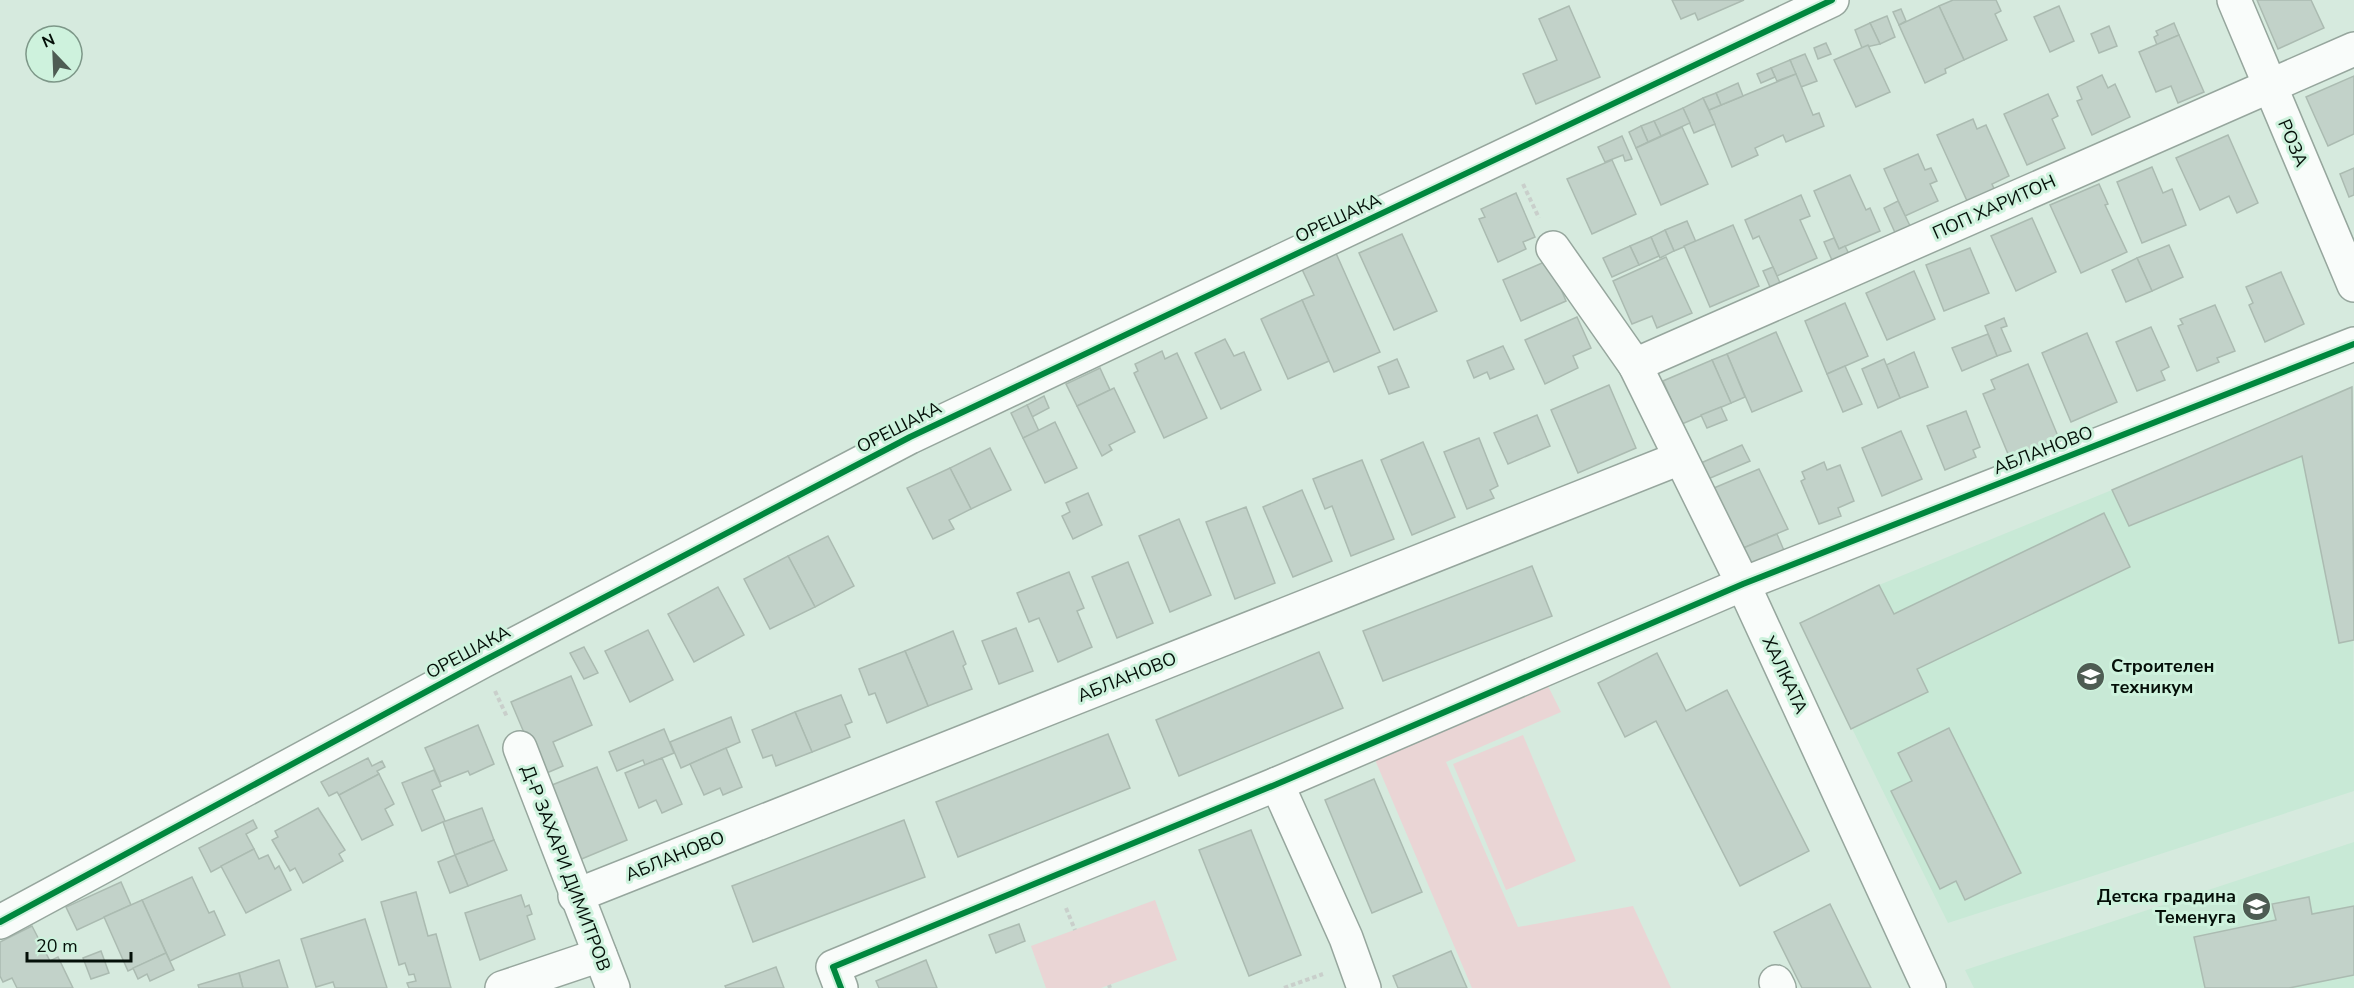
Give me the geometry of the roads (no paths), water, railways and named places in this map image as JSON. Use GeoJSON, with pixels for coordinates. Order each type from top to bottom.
{"type":"FeatureCollection","features":[{"type":"Feature","properties":{"kind":"street","name":"ОРЕШАКА"},"geometry":{"type":"LineString","coordinates":[[0,922],[483,661],[910,437],[1832,0]]}},
{"type":"Feature","properties":{"kind":"street","name":"РОЗА"},"geometry":{"type":"LineString","coordinates":[[2234,0],[2354,285]]}},
{"type":"Feature","properties":{"kind":"street","name":"ПОП ХАРИТОН"},"geometry":{"type":"LineString","coordinates":[[1635,365],[2354,50]]}},
{"type":"Feature","properties":{"kind":"street","name":"ХАЛКАТА"},"geometry":{"type":"LineString","coordinates":[[1553,248],[1635,365],[1743,584],[1929,988]]}},
{"type":"Feature","properties":{"kind":"street","name":"АБЛАНОВО"},"geometry":{"type":"LineString","coordinates":[[841,988],[833,968],[1277,784],[1743,584],[2354,344]]}},
{"type":"Feature","properties":{"kind":"street","name":"АБЛАНОВО"},"geometry":{"type":"LineString","coordinates":[[575,896],[1680,458]]}},
{"type":"Feature","properties":{"kind":"street","name":"Д-Р ЗАХАРИ ДИМИТРОВ"},"geometry":{"type":"LineString","coordinates":[[520,748],[575,896],[613,988]]}},
{"type":"Feature","properties":{"kind":"street"},"geometry":{"type":"LineString","coordinates":[[1277,784],[1360,976]]}},
{"type":"Feature","properties":{"kind":"street"},"geometry":{"type":"LineString","coordinates":[[502,988],[600,955]]}},
{"type":"Feature","properties":{"kind":"place","name":"Строителен техникум"},"geometry":{"type":"Point","coordinates":[2090,676]}},
{"type":"Feature","properties":{"kind":"place","name":"Детска градина Теменуга"},"geometry":{"type":"Point","coordinates":[2257,906]}}]}
